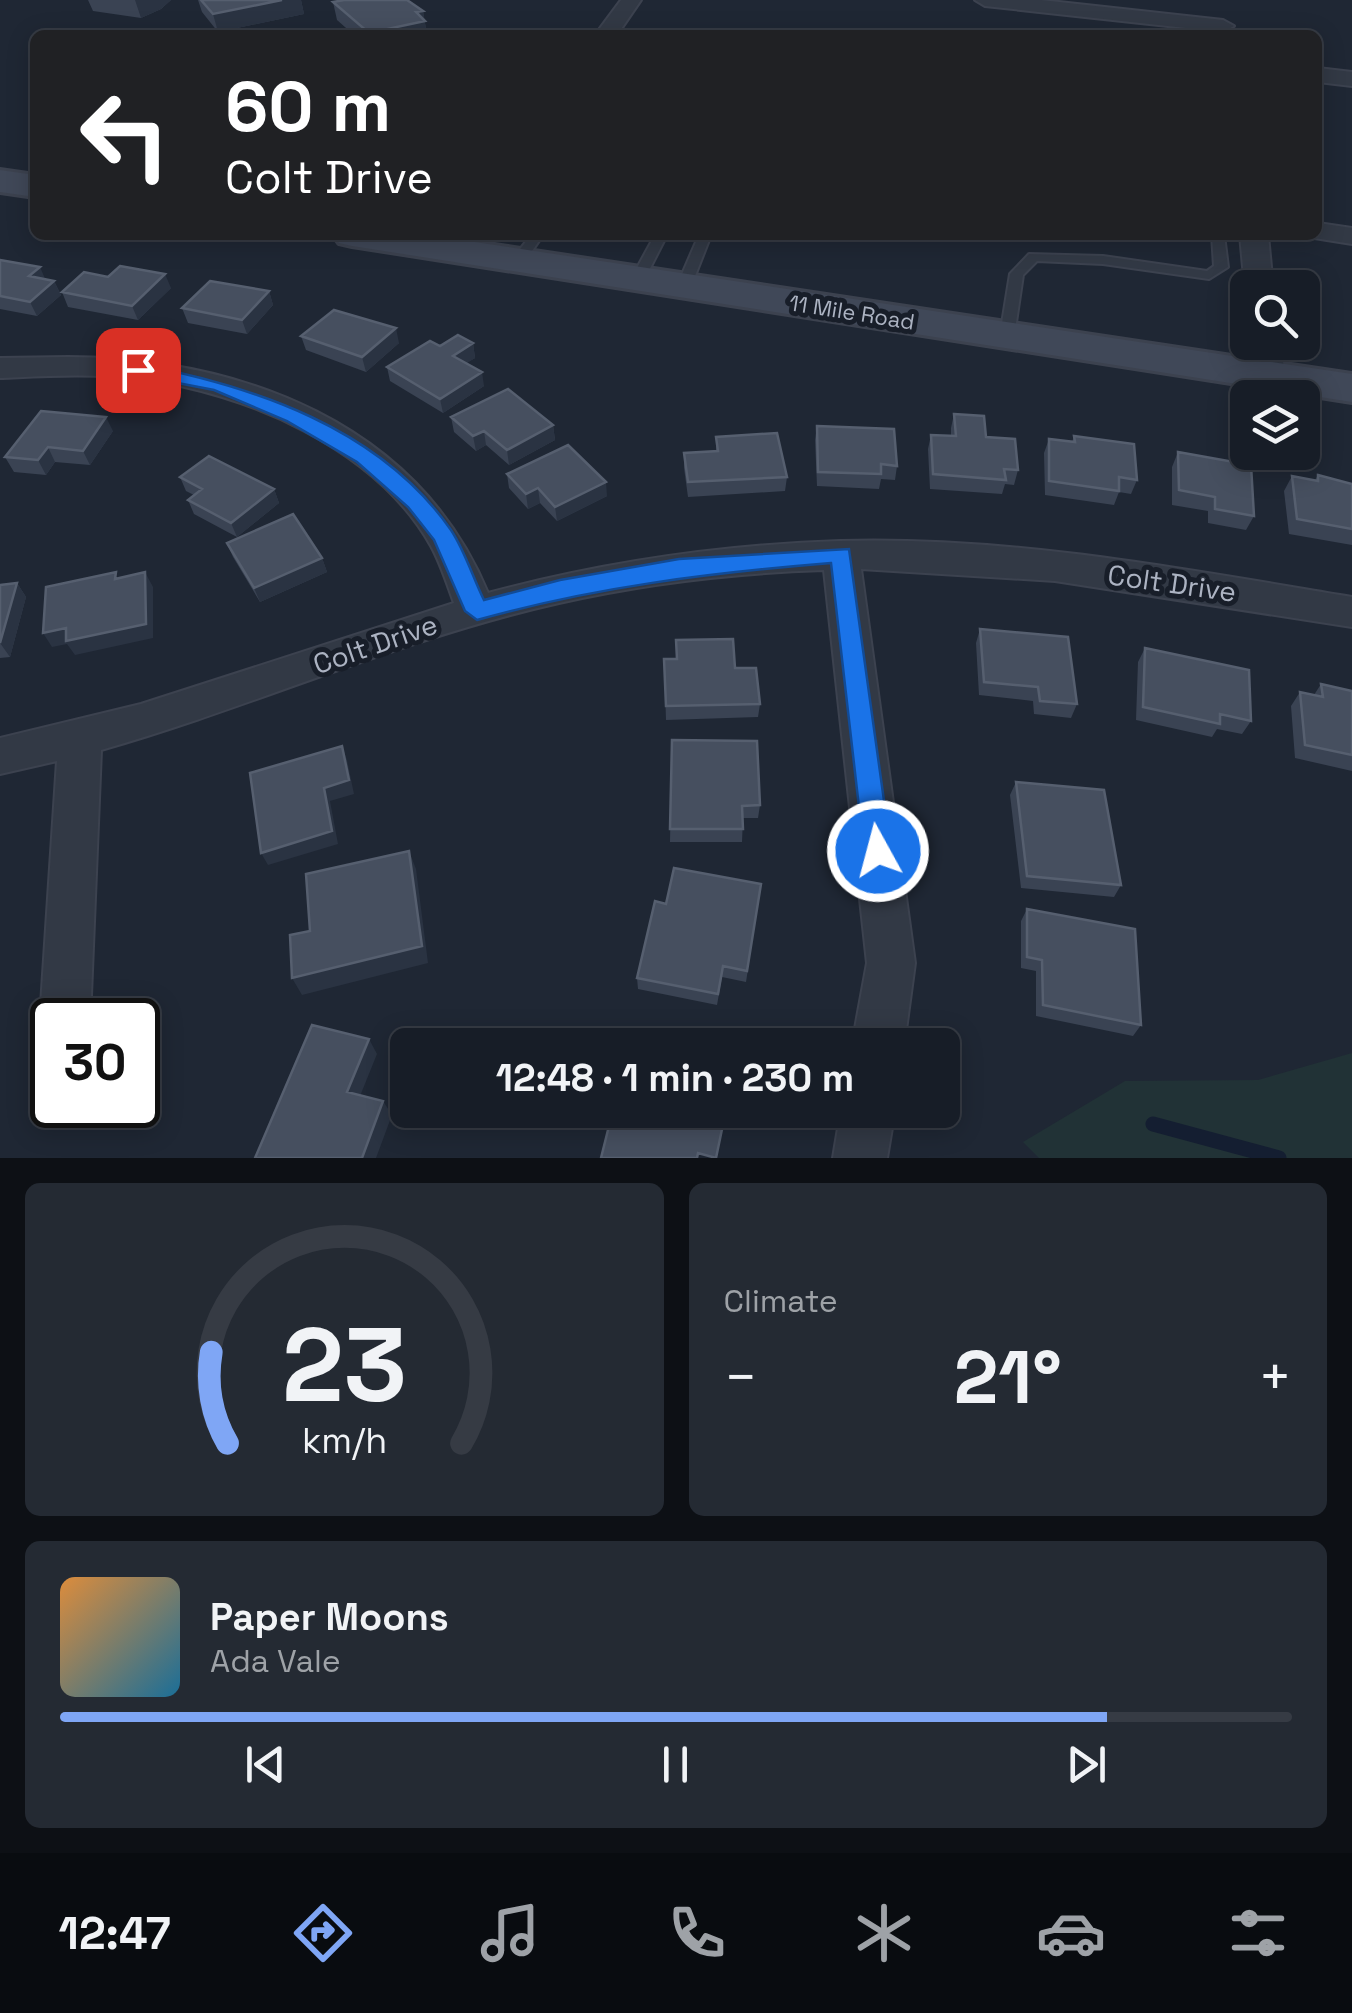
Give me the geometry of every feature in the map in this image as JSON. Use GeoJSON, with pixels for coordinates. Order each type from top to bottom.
{"type":"FeatureCollection","features":[{"type":"Feature","properties":{"kind":"street"},"geometry":{"type":"LineString","coordinates":[[610,30],[631,0]]}},
{"type":"Feature","properties":{"kind":"street"},"geometry":{"type":"LineString","coordinates":[[985,0],[1224,30],[1216,0]]}},
{"type":"Feature","properties":{"kind":"street"},"geometry":{"type":"LineString","coordinates":[[1322,75],[1352,79]]}},
{"type":"Feature","properties":{"kind":"street"},"geometry":{"type":"LineString","coordinates":[[0,181],[30,185]]}},
{"type":"Feature","properties":{"kind":"street"},"geometry":{"type":"LineString","coordinates":[[1322,232],[1352,236]]}},
{"type":"Feature","properties":{"kind":"street","name":"11 Mile Road"},"geometry":{"type":"LineString","coordinates":[[419,240],[527,248],[638,279],[1006,336],[1230,356]]}},
{"type":"Feature","properties":{"kind":"street"},"geometry":{"type":"LineString","coordinates":[[1255,240],[1258,270]]}},
{"type":"Feature","properties":{"kind":"street","name":"11 Mile Road"},"geometry":{"type":"LineString","coordinates":[[1270,360],[1352,388]]}},
{"type":"Feature","properties":{"kind":"street"},"geometry":{"type":"LineString","coordinates":[[0,368],[138,370],[218,385],[294,417],[364,457],[416,502],[444,536],[477,611]]}},
{"type":"Feature","properties":{"kind":"street","name":"Colt Drive"},"geometry":{"type":"LineString","coordinates":[[0,756],[80,741],[477,611],[560,588],[679,567],[881,552],[1026,562],[1352,612]]}},
{"type":"Feature","properties":{"kind":"street"},"geometry":{"type":"LineString","coordinates":[[841,554],[891,963],[881,1028]]}},
{"type":"Feature","properties":{"kind":"street"},"geometry":{"type":"LineString","coordinates":[[65,998],[80,741]]}},
{"type":"Feature","properties":{"kind":"street"},"geometry":{"type":"LineString","coordinates":[[860,1158],[865,1128]]}},
{"type":"Feature","properties":{"kind":"lane"},"geometry":{"type":"LineString","coordinates":[[638,279],[658,240]]}},
{"type":"Feature","properties":{"kind":"lane"},"geometry":{"type":"LineString","coordinates":[[684,286],[703,240]]}},
{"type":"Feature","properties":{"kind":"lane"},"geometry":{"type":"LineString","coordinates":[[1006,336],[1017,274],[1034,257],[1104,260],[1209,275],[1220,267],[1218,240]]}},
{"type":"Feature","properties":{"kind":"shaded area"},"geometry":{"type":"Polygon","coordinates":[[[1352,1053],[1352,1158],[1039,1158],[1023,1142],[1125,1081],[1258,1080],[1352,1053]]]}},
{"type":"Feature","properties":{"kind":"building"},"geometry":{"type":"Polygon","coordinates":[[[201,0],[282,0],[213,14],[201,0]]]}},
{"type":"Feature","properties":{"kind":"building"},"geometry":{"type":"Polygon","coordinates":[[[407,0],[423,11],[416,12],[425,21],[366,30],[333,2],[407,0]]]}},
{"type":"Feature","properties":{"kind":"building"},"geometry":{"type":"Polygon","coordinates":[[[0,260],[40,267],[29,276],[54,281],[30,302],[0,296],[0,260]]]}},
{"type":"Feature","properties":{"kind":"building"},"geometry":{"type":"Polygon","coordinates":[[[120,266],[165,274],[132,306],[62,292],[84,272],[108,277],[120,266]]]}},
{"type":"Feature","properties":{"kind":"building"},"geometry":{"type":"Polygon","coordinates":[[[210,281],[269,291],[242,320],[182,308],[210,281]]]}},
{"type":"Feature","properties":{"kind":"building"},"geometry":{"type":"Polygon","coordinates":[[[334,310],[396,328],[362,357],[301,336],[334,310]]]}},
{"type":"Feature","properties":{"kind":"building"},"geometry":{"type":"Polygon","coordinates":[[[458,335],[473,343],[453,356],[482,372],[440,399],[387,367],[430,341],[440,346],[458,335]]]}},
{"type":"Feature","properties":{"kind":"building"},"geometry":{"type":"Polygon","coordinates":[[[508,389],[553,425],[507,450],[484,431],[473,436],[451,417],[508,389]]]}},
{"type":"Feature","properties":{"kind":"building"},"geometry":{"type":"Polygon","coordinates":[[[41,411],[106,417],[83,451],[48,447],[38,460],[5,457],[41,411]]]}},
{"type":"Feature","properties":{"kind":"building"},"geometry":{"type":"Polygon","coordinates":[[[954,414],[984,416],[986,437],[1015,439],[1018,470],[1004,469],[1006,480],[933,474],[931,435],[956,436],[954,414]]]}},
{"type":"Feature","properties":{"kind":"building"},"geometry":{"type":"Polygon","coordinates":[[[817,426],[894,429],[897,466],[881,464],[881,474],[818,472],[817,426]]]}},
{"type":"Feature","properties":{"kind":"building"},"geometry":{"type":"Polygon","coordinates":[[[777,433],[787,477],[688,482],[684,453],[718,451],[716,437],[777,433]]]}},
{"type":"Feature","properties":{"kind":"building"},"geometry":{"type":"Polygon","coordinates":[[[1074,436],[1134,444],[1137,480],[1119,477],[1119,491],[1049,481],[1049,439],[1075,442],[1074,436]]]}},
{"type":"Feature","properties":{"kind":"building"},"geometry":{"type":"Polygon","coordinates":[[[568,445],[606,482],[555,507],[538,488],[526,494],[507,474],[568,445]]]}},
{"type":"Feature","properties":{"kind":"building"},"geometry":{"type":"Polygon","coordinates":[[[1178,452],[1230,461],[1230,470],[1251,470],[1254,516],[1215,509],[1215,497],[1179,490],[1178,452]]]}},
{"type":"Feature","properties":{"kind":"building"},"geometry":{"type":"Polygon","coordinates":[[[209,456],[274,489],[231,523],[188,500],[202,489],[180,477],[209,456]]]}},
{"type":"Feature","properties":{"kind":"building"},"geometry":{"type":"Polygon","coordinates":[[[1318,475],[1352,484],[1352,529],[1297,519],[1292,476],[1318,481],[1318,475]]]}},
{"type":"Feature","properties":{"kind":"building"},"geometry":{"type":"Polygon","coordinates":[[[293,514],[322,558],[254,588],[227,543],[293,514]]]}},
{"type":"Feature","properties":{"kind":"building"},"geometry":{"type":"Polygon","coordinates":[[[116,572],[115,579],[145,572],[146,624],[66,641],[66,628],[43,633],[46,587],[116,572]]]}},
{"type":"Feature","properties":{"kind":"building"},"geometry":{"type":"Polygon","coordinates":[[[17,583],[0,643],[0,585],[17,583]]]}},
{"type":"Feature","properties":{"kind":"building"},"geometry":{"type":"Polygon","coordinates":[[[980,629],[1068,637],[1077,704],[1040,701],[1038,687],[984,682],[980,629]]]}},
{"type":"Feature","properties":{"kind":"building"},"geometry":{"type":"Polygon","coordinates":[[[733,639],[735,668],[756,668],[760,704],[666,706],[664,659],[677,659],[676,640],[733,639]]]}},
{"type":"Feature","properties":{"kind":"building"},"geometry":{"type":"Polygon","coordinates":[[[1145,648],[1249,670],[1251,721],[1220,714],[1220,724],[1143,707],[1145,648]]]}},
{"type":"Feature","properties":{"kind":"building"},"geometry":{"type":"Polygon","coordinates":[[[1321,684],[1352,691],[1352,755],[1305,745],[1300,692],[1323,697],[1321,684]]]}},
{"type":"Feature","properties":{"kind":"building"},"geometry":{"type":"Polygon","coordinates":[[[672,740],[757,741],[760,805],[742,806],[743,829],[670,829],[672,740]]]}},
{"type":"Feature","properties":{"kind":"building"},"geometry":{"type":"Polygon","coordinates":[[[342,746],[349,780],[324,788],[332,831],[261,853],[250,773],[342,746]]]}},
{"type":"Feature","properties":{"kind":"building"},"geometry":{"type":"Polygon","coordinates":[[[1016,782],[1104,790],[1121,885],[1027,876],[1016,782]]]}},
{"type":"Feature","properties":{"kind":"building"},"geometry":{"type":"Polygon","coordinates":[[[409,851],[422,946],[292,978],[290,935],[310,931],[306,874],[409,851]]]}},
{"type":"Feature","properties":{"kind":"building"},"geometry":{"type":"Polygon","coordinates":[[[674,868],[761,884],[747,971],[723,966],[718,994],[637,978],[655,901],[666,904],[674,868]]]}},
{"type":"Feature","properties":{"kind":"building"},"geometry":{"type":"Polygon","coordinates":[[[1027,909],[1135,929],[1141,1025],[1043,1005],[1042,960],[1027,957],[1027,909]]]}},
{"type":"Feature","properties":{"kind":"building"},"geometry":{"type":"Polygon","coordinates":[[[312,1025],[369,1039],[347,1092],[383,1101],[362,1158],[255,1158],[312,1025]]]}},
{"type":"Feature","properties":{"kind":"building"},"geometry":{"type":"Polygon","coordinates":[[[608,1128],[722,1128],[716,1158],[698,1153],[697,1158],[601,1158],[608,1128]]]}},
{"type":"Feature","properties":{"kind":"waterway"},"geometry":{"type":"LineString","coordinates":[[1153,1124],[1279,1158]]}},
{"type":"Feature","properties":{"kind":"route"},"geometry":{"type":"LineString","coordinates":[[138,370],[218,385],[294,417],[364,457],[416,502],[444,536],[477,611],[560,588],[679,567],[841,554],[878,851]]}}]}
